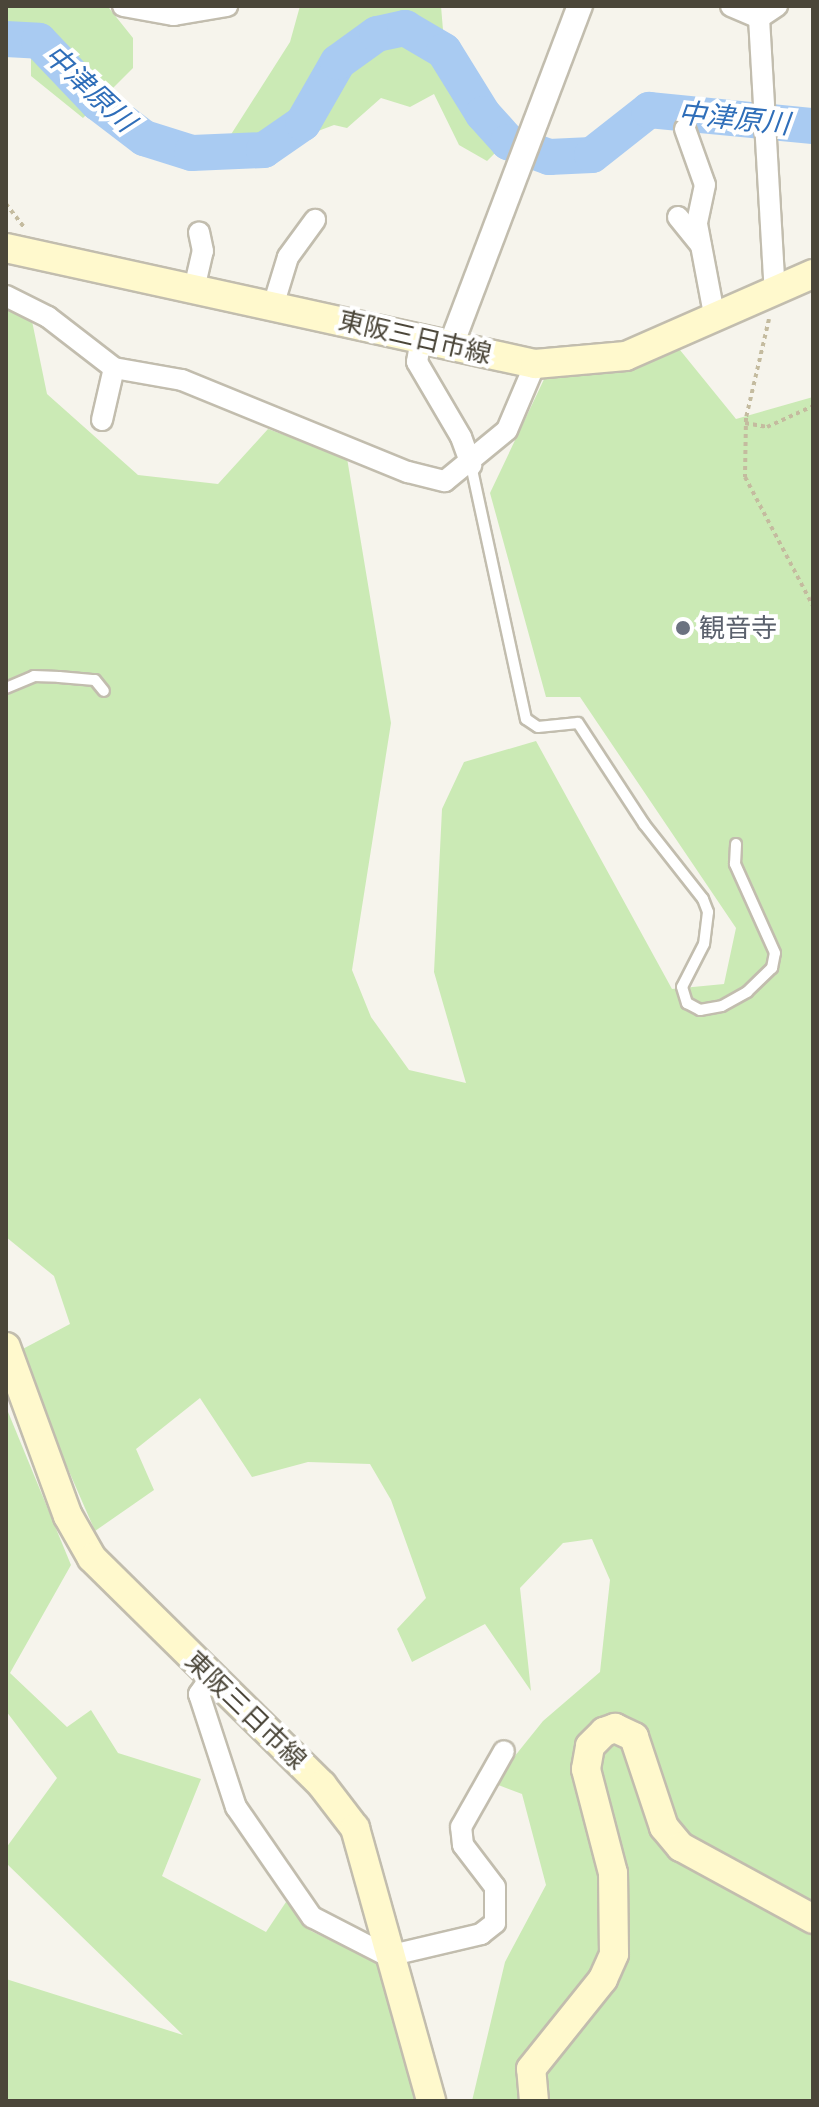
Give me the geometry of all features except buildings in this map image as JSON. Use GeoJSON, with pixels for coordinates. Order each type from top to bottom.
{"type":"FeatureCollection","features":[{"type":"Feature","properties":{"kind":"main road","name":"東阪三日市線"},"geometry":{"type":"LineString","coordinates":[[6,248],[535,364],[626,356],[813,274]]}},
{"type":"Feature","properties":{"kind":"main road","name":"東阪三日市線"},"geometry":{"type":"LineString","coordinates":[[6,1347],[68,1516],[92,1558],[322,1785],[355,1828],[388,1956],[431,2101]]}},
{"type":"Feature","properties":{"kind":"main road"},"geometry":{"type":"LineString","coordinates":[[534,2101],[531,2069],[603,1979],[614,1954],[613,1873],[586,1769],[590,1746],[604,1732],[615,1728],[634,1737],[664,1827],[681,1847],[813,1919]]}},
{"type":"Feature","properties":{"kind":"street"},"geometry":{"type":"LineString","coordinates":[[123,6],[174,15],[227,6]]}},
{"type":"Feature","properties":{"kind":"street"},"geometry":{"type":"LineString","coordinates":[[451,345],[535,117],[580,6]]}},
{"type":"Feature","properties":{"kind":"street"},"geometry":{"type":"LineString","coordinates":[[731,6],[759,18]]}},
{"type":"Feature","properties":{"kind":"street"},"geometry":{"type":"LineString","coordinates":[[759,18],[777,6]]}},
{"type":"Feature","properties":{"kind":"street"},"geometry":{"type":"LineString","coordinates":[[759,18],[775,293]]}},
{"type":"Feature","properties":{"kind":"street"},"geometry":{"type":"LineString","coordinates":[[685,129],[705,185],[698,210],[701,245],[715,319]]}},
{"type":"Feature","properties":{"kind":"street"},"geometry":{"type":"LineString","coordinates":[[678,217],[701,245]]}},
{"type":"Feature","properties":{"kind":"street"},"geometry":{"type":"LineString","coordinates":[[273,306],[288,257],[315,220]]}},
{"type":"Feature","properties":{"kind":"street"},"geometry":{"type":"LineString","coordinates":[[194,289],[203,251],[199,232]]}},
{"type":"Feature","properties":{"kind":"street"},"geometry":{"type":"LineString","coordinates":[[6,296],[48,317],[114,368],[182,380],[430,478],[445,481],[471,465],[507,430],[535,364]]}},
{"type":"Feature","properties":{"kind":"street"},"geometry":{"type":"LineString","coordinates":[[421,339],[417,362],[461,437],[471,465]]}},
{"type":"Feature","properties":{"kind":"street"},"geometry":{"type":"LineString","coordinates":[[102,420],[114,368]]}},
{"type":"Feature","properties":{"kind":"street"},"geometry":{"type":"LineString","coordinates":[[211,1677],[199,1694],[236,1807],[312,1917],[388,1956],[481,1934],[495,1923],[495,1887],[463,1845],[461,1827],[504,1751]]}},
{"type":"Feature","properties":{"kind":"lane"},"geometry":{"type":"LineString","coordinates":[[471,465],[526,719],[538,727],[578,723],[644,824],[703,899],[708,912],[704,944],[682,987],[687,1003],[700,1010],[722,1006],[747,992],[772,968],[775,953],[735,864],[736,844]]}},
{"type":"Feature","properties":{"kind":"lane"},"geometry":{"type":"LineString","coordinates":[[6,688],[34,676],[95,680],[104,691]]}},
{"type":"Feature","properties":{"kind":"path"},"geometry":{"type":"LineString","coordinates":[[775,293],[745,423],[745,477],[813,606]]}},
{"type":"Feature","properties":{"kind":"path"},"geometry":{"type":"LineString","coordinates":[[745,423],[767,427],[813,406]]}},
{"type":"Feature","properties":{"kind":"green space"},"geometry":{"type":"Polygon","coordinates":[[[6,6],[117,6],[109,8],[133,38],[133,68],[83,118],[31,76],[31,54],[6,49],[6,6]]]}},
{"type":"Feature","properties":{"kind":"green space"},"geometry":{"type":"Polygon","coordinates":[[[300,6],[441,6],[447,78],[501,147],[487,161],[459,145],[434,94],[410,107],[381,98],[347,128],[334,125],[318,131],[329,98],[303,92],[288,124],[264,142],[230,136],[290,42],[300,6]]]}},
{"type":"Feature","properties":{"kind":"green space"},"geometry":{"type":"Polygon","coordinates":[[[6,308],[32,321],[47,394],[138,475],[218,484],[268,429],[347,458],[391,723],[352,970],[371,1017],[409,1070],[466,1083],[434,972],[442,809],[464,762],[536,741],[672,989],[724,984],[736,928],[580,697],[546,697],[490,493],[547,373],[680,350],[736,419],[813,397],[813,2101],[550,2101],[531,2062],[522,2101],[472,2101],[505,1962],[546,1885],[522,1794],[493,1783],[543,1721],[600,1672],[610,1580],[592,1539],[563,1543],[520,1588],[531,1691],[485,1624],[412,1662],[397,1629],[426,1598],[391,1500],[370,1464],[308,1462],[252,1477],[200,1398],[136,1449],[154,1490],[95,1531],[17,1352],[70,1324],[54,1276],[6,1237],[6,308]]]}},
{"type":"Feature","properties":{"kind":"green space"},"geometry":{"type":"Polygon","coordinates":[[[6,1407],[71,1565],[10,1673],[67,1727],[91,1710],[118,1753],[201,1779],[162,1876],[266,1932],[288,1899],[311,1931],[380,1964],[418,2101],[6,2101],[6,1979],[183,2035],[6,1863],[6,1848],[57,1778],[6,1711],[6,1407]]]}},
{"type":"Feature","properties":{"kind":"waterway","name":"中津原川"},"geometry":{"type":"LineString","coordinates":[[6,39],[39,41],[98,103],[144,138],[192,153],[264,150],[303,123],[338,62],[377,34],[405,28],[444,51],[483,114],[508,142],[549,157],[592,155],[649,110],[813,126]]}},
{"type":"Feature","properties":{"kind":"place","name":"観音寺"},"geometry":{"type":"Point","coordinates":[683,628]}}]}
